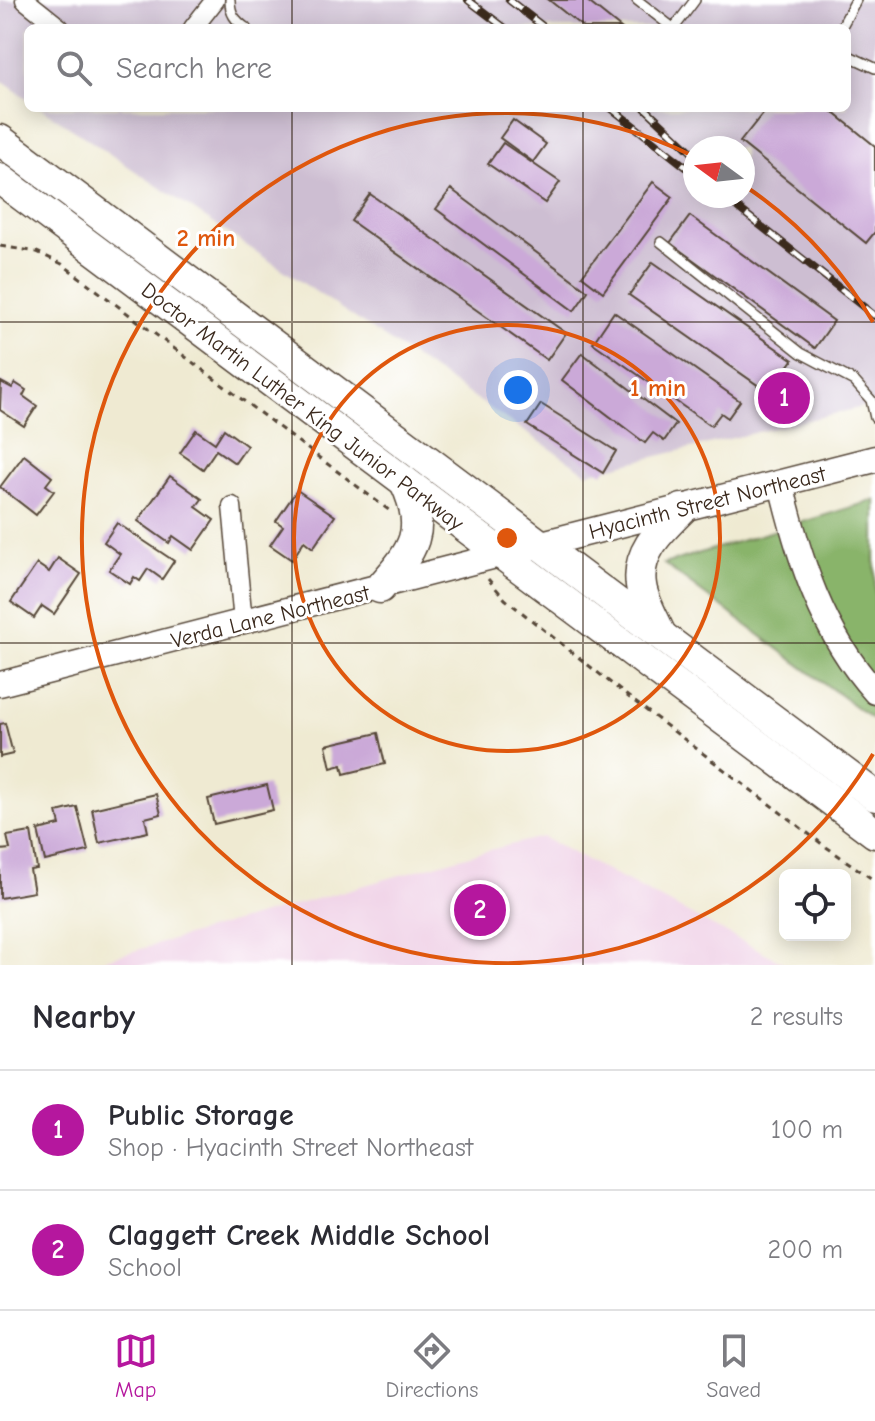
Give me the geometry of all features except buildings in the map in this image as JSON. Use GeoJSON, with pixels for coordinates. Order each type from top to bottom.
{"type":"FeatureCollection","features":[{"type":"Feature","properties":{"kind":"highway","name":"Doctor Martin Luther King Junior Parkway"},"geometry":{"type":"LineString","coordinates":[[0,140],[875,796]]}},
{"type":"Feature","properties":{"kind":"highway","name":"Doctor Martin Luther King Junior Parkway"},"geometry":{"type":"LineString","coordinates":[[0,179],[875,833]]}},
{"type":"Feature","properties":{"kind":"highway"},"geometry":{"type":"LineString","coordinates":[[380,588],[406,559],[418,528],[413,500],[405,482]]}},
{"type":"Feature","properties":{"kind":"highway"},"geometry":{"type":"LineString","coordinates":[[661,635],[641,585],[643,559],[653,537],[682,509]]}},
{"type":"Feature","properties":{"kind":"main road","name":"Hyacinth Street Northeast"},"geometry":{"type":"LineString","coordinates":[[539,544],[875,459]]}},
{"type":"Feature","properties":{"kind":"main road","name":"Verda Lane Northeast"},"geometry":{"type":"LineString","coordinates":[[500,555],[539,544]]}},
{"type":"Feature","properties":{"kind":"street"},"geometry":{"type":"LineString","coordinates":[[25,0],[55,24]]}},
{"type":"Feature","properties":{"kind":"street"},"geometry":{"type":"LineString","coordinates":[[196,24],[215,0]]}},
{"type":"Feature","properties":{"kind":"street"},"geometry":{"type":"LineString","coordinates":[[781,484],[810,584],[834,636],[875,692]]}},
{"type":"Feature","properties":{"kind":"street"},"geometry":{"type":"LineString","coordinates":[[232,506],[243,622]]}},
{"type":"Feature","properties":{"kind":"street","name":"Verda Lane Northeast"},"geometry":{"type":"LineString","coordinates":[[0,684],[500,555]]}},
{"type":"Feature","properties":{"kind":"lane"},"geometry":{"type":"LineString","coordinates":[[230,0],[230,11],[240,24]]}},
{"type":"Feature","properties":{"kind":"lane"},"geometry":{"type":"LineString","coordinates":[[637,0],[669,24]]}},
{"type":"Feature","properties":{"kind":"lane"},"geometry":{"type":"LineString","coordinates":[[677,24],[695,0]]}},
{"type":"Feature","properties":{"kind":"lane"},"geometry":{"type":"LineString","coordinates":[[843,24],[856,0]]}},
{"type":"Feature","properties":{"kind":"lane"},"geometry":{"type":"LineString","coordinates":[[851,57],[875,68]]}},
{"type":"Feature","properties":{"kind":"lane"},"geometry":{"type":"LineString","coordinates":[[661,242],[801,353],[854,381],[871,400],[875,418]]}},
{"type":"Feature","properties":{"kind":"path","name":"Doctor Martin Luther King Junior Parkway"},"geometry":{"type":"LineString","coordinates":[[0,246],[37,252],[62,264],[391,512]]}},
{"type":"Feature","properties":{"kind":"path"},"geometry":{"type":"LineString","coordinates":[[505,599],[626,695],[875,881]]}},
{"type":"Feature","properties":{"kind":"shaded area"},"geometry":{"type":"Polygon","coordinates":[[[0,0],[875,0],[875,404],[587,473],[47,112],[851,112],[851,24],[24,24],[24,96],[0,80],[0,0]]]}},
{"type":"Feature","properties":{"kind":"shaded area"},"geometry":{"type":"Polygon","coordinates":[[[542,837],[788,965],[85,965],[470,855],[542,837]]]}},
{"type":"Feature","properties":{"kind":"green space"},"geometry":{"type":"Polygon","coordinates":[[[875,500],[875,721],[664,564],[875,500]]]}},
{"type":"Feature","properties":{"kind":"railway"},"geometry":{"type":"LineString","coordinates":[[468,0],[500,24]]}},
{"type":"Feature","properties":{"kind":"railway"},"geometry":{"type":"LineString","coordinates":[[509,0],[540,24]]}},
{"type":"Feature","properties":{"kind":"railway"},"geometry":{"type":"LineString","coordinates":[[616,112],[683,165]]}},
{"type":"Feature","properties":{"kind":"railway"},"geometry":{"type":"LineString","coordinates":[[649,112],[683,144]]}},
{"type":"Feature","properties":{"kind":"railway"},"geometry":{"type":"LineString","coordinates":[[738,208],[875,316]]}},
{"type":"Feature","properties":{"kind":"place","name":"Public Storage"},"geometry":{"type":"Point","coordinates":[784,398]}},
{"type":"Feature","properties":{"kind":"place","name":"Claggett Creek Middle School"},"geometry":{"type":"Point","coordinates":[480,910]}}]}
